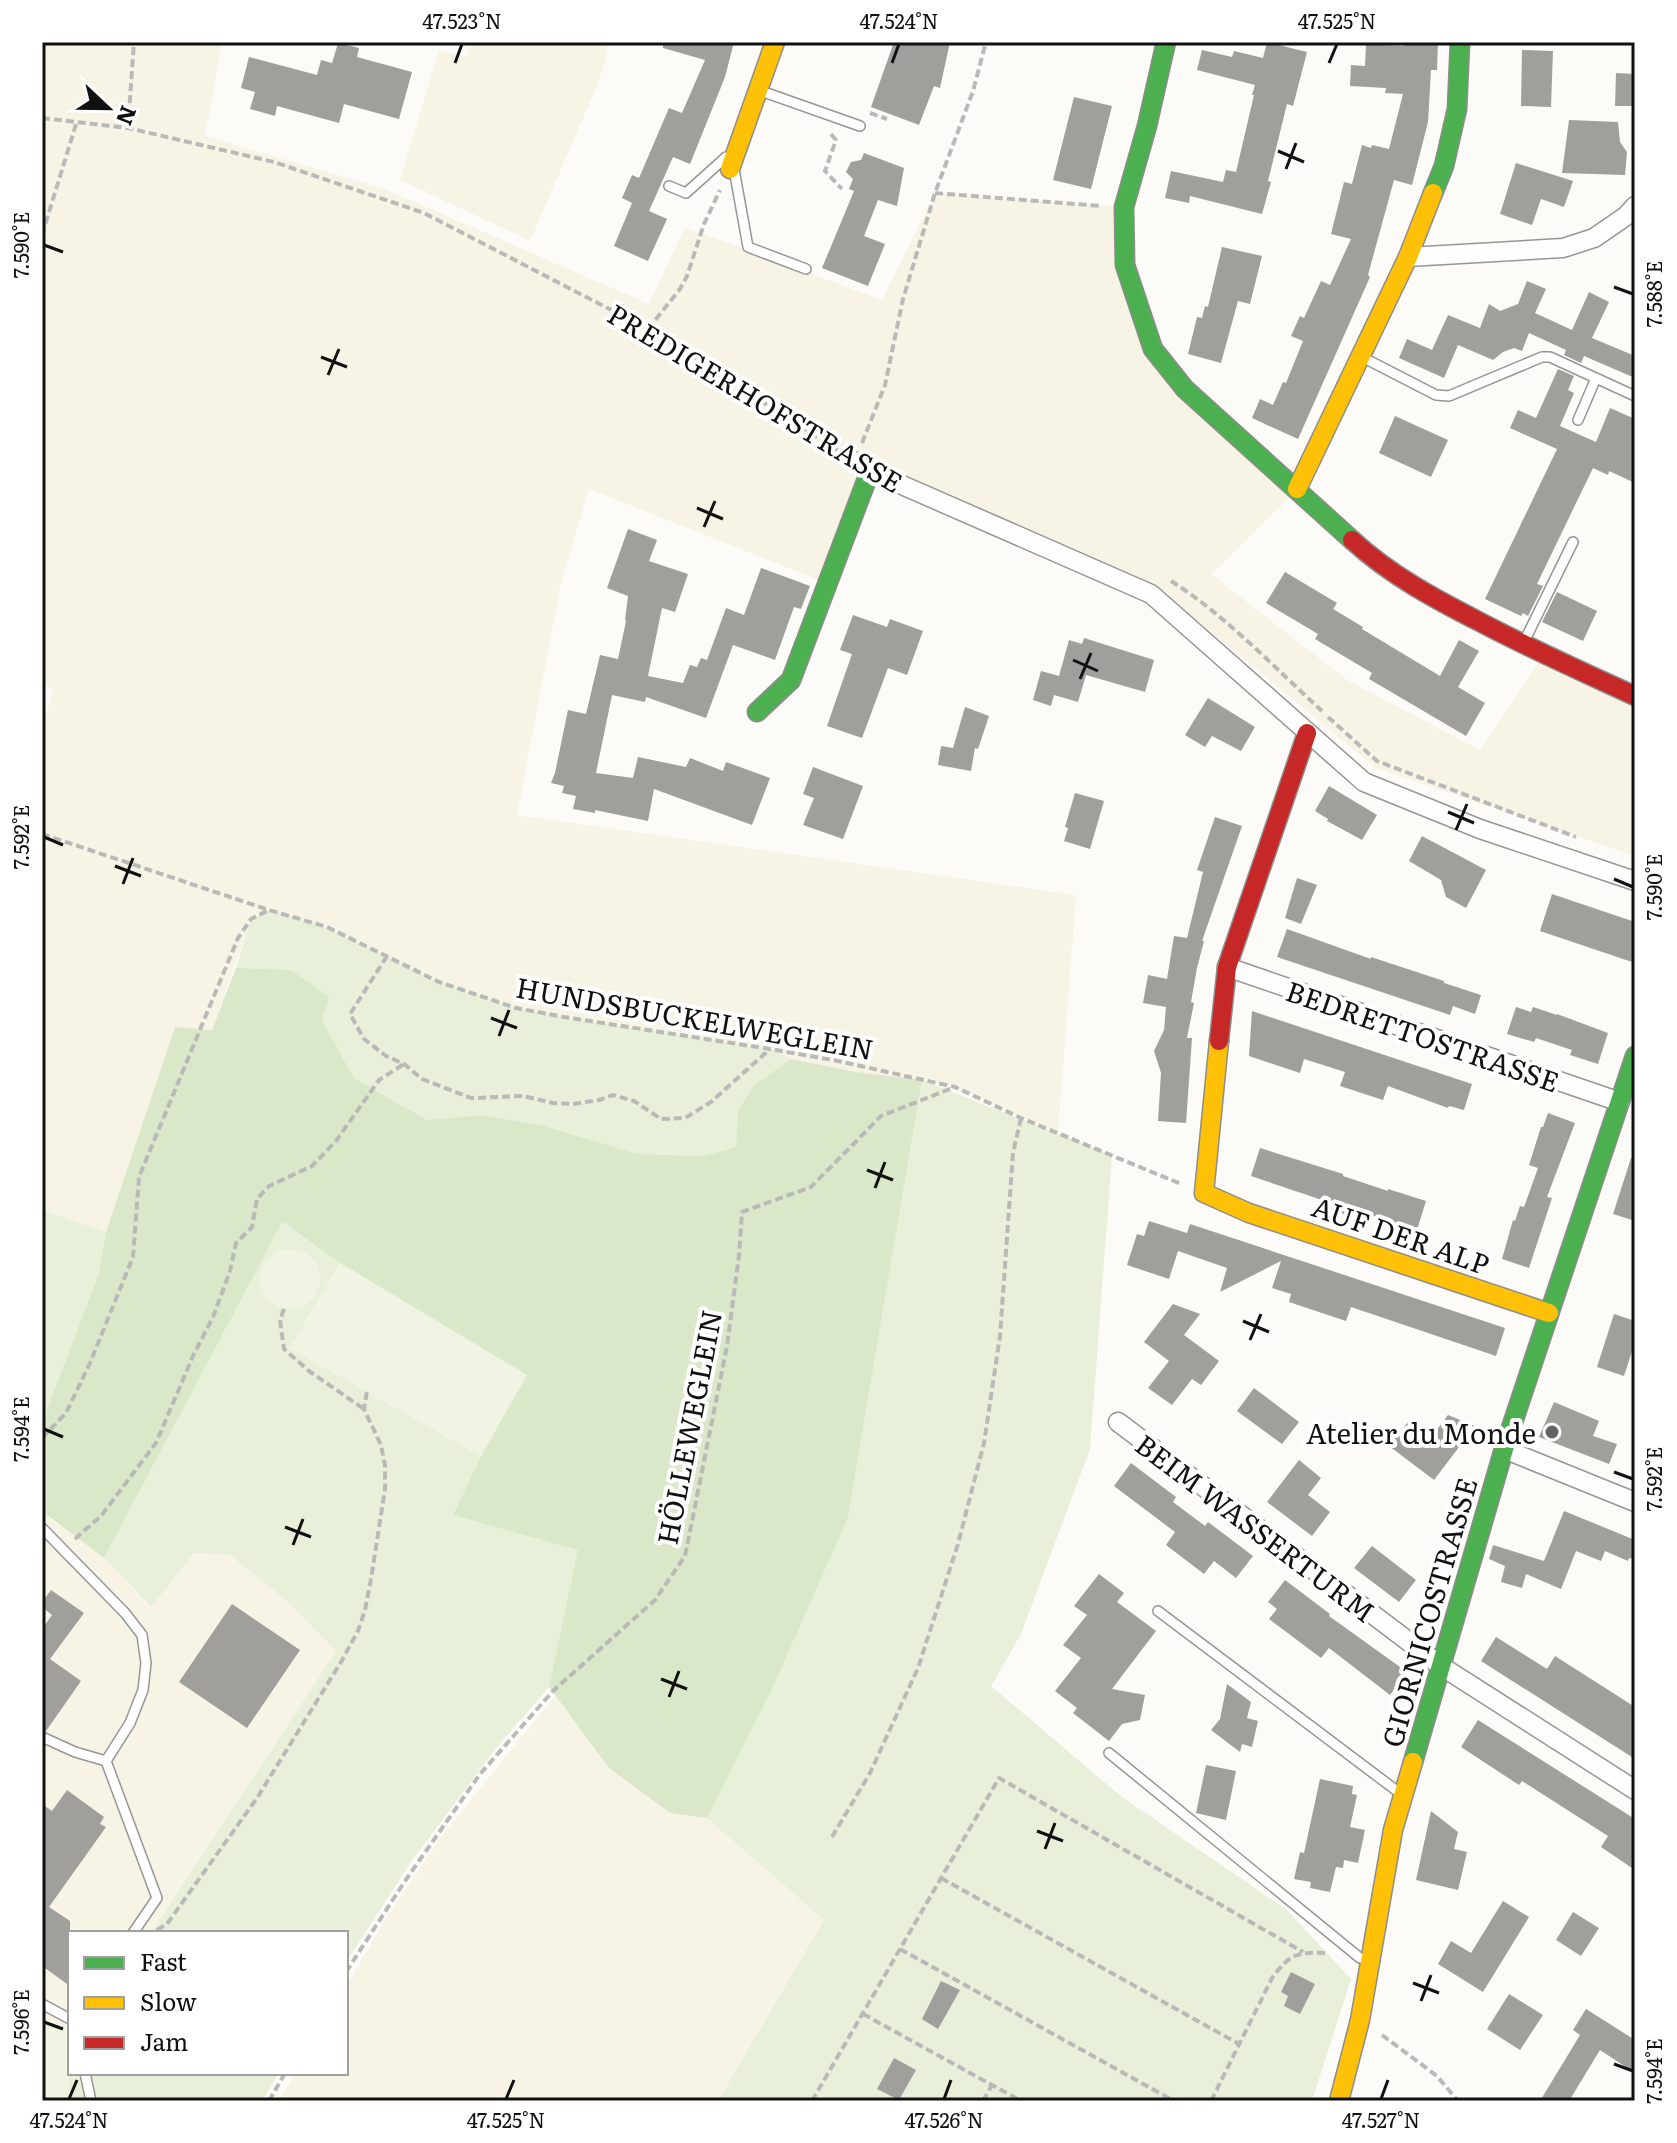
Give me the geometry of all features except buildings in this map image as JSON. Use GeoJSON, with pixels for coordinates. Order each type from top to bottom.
{"type":"FeatureCollection","features":[{"type":"Feature","properties":{"kind":"street"},"geometry":{"type":"LineString","coordinates":[[733,159],[775,42]]}},
{"type":"Feature","properties":{"kind":"street"},"geometry":{"type":"LineString","coordinates":[[1166,42],[1124,207],[1125,265],[1153,349],[1185,389],[1366,553],[1429,596],[1635,696]]}},
{"type":"Feature","properties":{"kind":"street"},"geometry":{"type":"LineString","coordinates":[[1297,489],[1408,257],[1444,166],[1457,109],[1460,42]]}},
{"type":"Feature","properties":{"kind":"street"},"geometry":{"type":"LineString","coordinates":[[1408,257],[1563,248],[1594,238],[1635,206]]}},
{"type":"Feature","properties":{"kind":"street","name":"PREDIGERHOFSTRASSE"},"geometry":{"type":"LineString","coordinates":[[857,453],[870,471],[1151,594],[1364,782],[1480,829],[1635,881]]}},
{"type":"Feature","properties":{"kind":"street"},"geometry":{"type":"LineString","coordinates":[[757,712],[791,680],[870,471]]}},
{"type":"Feature","properties":{"kind":"street"},"geometry":{"type":"LineString","coordinates":[[1204,1193],[1227,967],[1307,733]]}},
{"type":"Feature","properties":{"kind":"street","name":"BEDRETTOSTRASSE"},"geometry":{"type":"LineString","coordinates":[[1227,967],[1620,1102]]}},
{"type":"Feature","properties":{"kind":"street","name":"GIORNICOSTRASSE"},"geometry":{"type":"LineString","coordinates":[[1339,2101],[1360,2020],[1365,1960],[1393,1830],[1504,1449],[1635,1056]]}},
{"type":"Feature","properties":{"kind":"street","name":"AUF DER ALP"},"geometry":{"type":"LineString","coordinates":[[1204,1193],[1249,1213],[1549,1313]]}},
{"type":"Feature","properties":{"kind":"street","name":"BEIM WASSERTURM"},"geometry":{"type":"LineString","coordinates":[[1118,1422],[1441,1666],[1635,1790]]}},
{"type":"Feature","properties":{"kind":"street"},"geometry":{"type":"LineString","coordinates":[[1504,1449],[1635,1502]]}},
{"type":"Feature","properties":{"kind":"lane"},"geometry":{"type":"LineString","coordinates":[[758,90],[860,126]]}},
{"type":"Feature","properties":{"kind":"lane"},"geometry":{"type":"LineString","coordinates":[[669,186],[686,193],[733,159],[748,247],[806,269]]}},
{"type":"Feature","properties":{"kind":"lane"},"geometry":{"type":"LineString","coordinates":[[1360,357],[1436,395],[1449,396],[1542,357],[1550,357],[1635,396]]}},
{"type":"Feature","properties":{"kind":"lane"},"geometry":{"type":"LineString","coordinates":[[1578,420],[1596,378]]}},
{"type":"Feature","properties":{"kind":"lane"},"geometry":{"type":"LineString","coordinates":[[1523,644],[1573,542]]}},
{"type":"Feature","properties":{"kind":"lane"},"geometry":{"type":"LineString","coordinates":[[42,1528],[125,1613],[142,1635],[146,1663],[143,1690],[130,1723],[106,1761]]}},
{"type":"Feature","properties":{"kind":"lane"},"geometry":{"type":"LineString","coordinates":[[1158,1611],[1403,1796]]}},
{"type":"Feature","properties":{"kind":"lane"},"geometry":{"type":"LineString","coordinates":[[42,1737],[75,1752],[106,1761]]}},
{"type":"Feature","properties":{"kind":"lane"},"geometry":{"type":"LineString","coordinates":[[1109,1753],[1365,1960]]}},
{"type":"Feature","properties":{"kind":"lane"},"geometry":{"type":"LineString","coordinates":[[106,1761],[157,1898],[134,1931]]}},
{"type":"Feature","properties":{"kind":"lane"},"geometry":{"type":"LineString","coordinates":[[42,2004],[68,2018]]}},
{"type":"Feature","properties":{"kind":"lane"},"geometry":{"type":"LineString","coordinates":[[85,2075],[91,2101]]}},
{"type":"Feature","properties":{"kind":"path"},"geometry":{"type":"LineString","coordinates":[[128,128],[134,42]]}},
{"type":"Feature","properties":{"kind":"path"},"geometry":{"type":"LineString","coordinates":[[857,453],[885,385],[903,299],[935,193],[973,91],[986,42]]}},
{"type":"Feature","properties":{"kind":"path","name":"PREDIGERHOFSTRASSE"},"geometry":{"type":"LineString","coordinates":[[42,118],[128,128],[274,162],[424,213],[648,329],[857,453]]}},
{"type":"Feature","properties":{"kind":"path"},"geometry":{"type":"LineString","coordinates":[[42,235],[77,121]]}},
{"type":"Feature","properties":{"kind":"path"},"geometry":{"type":"LineString","coordinates":[[830,132],[836,140],[825,171],[842,189]]}},
{"type":"Feature","properties":{"kind":"path"},"geometry":{"type":"LineString","coordinates":[[648,329],[687,276],[704,224],[733,159]]}},
{"type":"Feature","properties":{"kind":"path"},"geometry":{"type":"LineString","coordinates":[[935,193],[1124,207]]}},
{"type":"Feature","properties":{"kind":"path","name":"HUNDSBUCKELWEGLEIN"},"geometry":{"type":"LineString","coordinates":[[42,834],[327,927],[439,982],[516,1008],[838,1061],[955,1087],[1021,1118],[1204,1193]]}},
{"type":"Feature","properties":{"kind":"path"},"geometry":{"type":"LineString","coordinates":[[42,1438],[66,1413],[133,1257],[139,1177],[238,938],[251,919],[269,910]]}},
{"type":"Feature","properties":{"kind":"path"},"geometry":{"type":"LineString","coordinates":[[387,956],[350,1014],[364,1039],[422,1079],[471,1098],[523,1096],[573,1104],[613,1095],[634,1101],[661,1119],[685,1118],[711,1102],[770,1049]]}},
{"type":"Feature","properties":{"kind":"path"},"geometry":{"type":"LineString","coordinates":[[64,1549],[101,1516],[156,1443],[213,1317],[230,1271],[236,1243],[252,1227],[257,1199],[269,1186],[312,1166],[336,1141],[379,1080],[404,1064]]}},
{"type":"Feature","properties":{"kind":"path","name":"HÖLLEWEGLEIN"},"geometry":{"type":"LineString","coordinates":[[348,1969],[480,1774],[553,1691],[655,1600],[685,1556],[727,1346],[742,1212],[811,1187],[881,1116],[955,1087]]}},
{"type":"Feature","properties":{"kind":"path"},"geometry":{"type":"LineString","coordinates":[[832,1837],[870,1773],[918,1668],[958,1544],[984,1443],[998,1352],[1013,1153],[1021,1118]]}},
{"type":"Feature","properties":{"kind":"path"},"geometry":{"type":"LineString","coordinates":[[155,1931],[167,1924],[257,1798],[341,1662],[358,1631],[365,1610],[385,1489],[381,1445],[364,1409],[309,1371],[284,1349],[280,1320],[284,1309]]}},
{"type":"Feature","properties":{"kind":"path"},"geometry":{"type":"LineString","coordinates":[[364,1409],[367,1391]]}},
{"type":"Feature","properties":{"kind":"path"},"geometry":{"type":"LineString","coordinates":[[812,2101],[999,1778],[1303,1952],[1331,1953],[1365,1960]]}},
{"type":"Feature","properties":{"kind":"path"},"geometry":{"type":"LineString","coordinates":[[941,1878],[1239,2044]]}},
{"type":"Feature","properties":{"kind":"path"},"geometry":{"type":"LineString","coordinates":[[900,1949],[1174,2101]]}},
{"type":"Feature","properties":{"kind":"path"},"geometry":{"type":"LineString","coordinates":[[1211,2101],[1272,1978],[1285,1962],[1303,1952]]}},
{"type":"Feature","properties":{"kind":"path"},"geometry":{"type":"LineString","coordinates":[[863,2014],[1021,2101]]}},
{"type":"Feature","properties":{"kind":"path"},"geometry":{"type":"LineString","coordinates":[[1360,2020],[1437,2076],[1458,2101]]}},
{"type":"Feature","properties":{"kind":"path"},"geometry":{"type":"LineString","coordinates":[[269,2101],[284,2075]]}},
{"type":"Feature","properties":{"kind":"path"},"geometry":{"type":"LineString","coordinates":[[983,2101],[992,2085]]}},
{"type":"Feature","properties":{"kind":"shaded area"},"geometry":{"type":"Polygon","coordinates":[[[42,42],[222,42],[205,136],[382,188],[649,304],[685,227],[882,300],[935,193],[1124,207],[1153,349],[1297,489],[1211,574],[1347,680],[1480,750],[1544,655],[1635,696],[1635,856],[1376,768],[1157,587],[855,461],[857,475],[819,580],[589,489],[561,583],[517,815],[1076,895],[1058,1133],[955,1087],[791,1059],[770,1049],[516,1008],[439,982],[327,927],[251,920],[212,1030],[175,1027],[106,1232],[42,1210],[42,729],[53,688],[42,684],[42,42]]]}},
{"type":"Feature","properties":{"kind":"shaded area"},"geometry":{"type":"Polygon","coordinates":[[[472,42],[608,44],[596,88],[530,241],[400,180],[439,50],[467,57],[472,42]]]}},
{"type":"Feature","properties":{"kind":"shaded area"},"geometry":{"type":"Polygon","coordinates":[[[42,1512],[104,1558],[150,1607],[194,1553],[230,1555],[287,1601],[336,1651],[152,1931],[68,1931],[68,2032],[42,2016],[42,1512]]]}},
{"type":"Feature","properties":{"kind":"shaded area"},"geometry":{"type":"Polygon","coordinates":[[[555,1696],[609,1768],[670,1813],[707,1818],[824,1920],[718,2101],[279,2101],[294,2075],[348,2075],[348,1984],[386,1918],[440,1838],[555,1696]]]}},
{"type":"Feature","properties":{"kind":"green space"},"geometry":{"type":"Polygon","coordinates":[[[269,910],[327,927],[439,982],[516,1008],[770,1049],[791,1059],[753,1086],[738,1110],[736,1147],[703,1156],[638,1154],[544,1126],[483,1115],[427,1120],[354,1078],[322,1020],[236,968],[251,919],[269,910]]]}},
{"type":"Feature","properties":{"kind":"green space"},"geometry":{"type":"Polygon","coordinates":[[[236,968],[291,970],[329,997],[322,1020],[354,1078],[427,1120],[483,1115],[544,1126],[638,1154],[703,1156],[736,1147],[738,1110],[753,1086],[791,1059],[856,1072],[922,1080],[848,1518],[770,1694],[707,1818],[670,1813],[609,1768],[549,1687],[578,1550],[453,1515],[481,1456],[526,1375],[340,1263],[282,1222],[104,1558],[47,1515],[46,1412],[99,1273],[106,1232],[175,1027],[212,1030],[236,968]]]}},
{"type":"Feature","properties":{"kind":"green space"},"geometry":{"type":"Polygon","coordinates":[[[922,1080],[1112,1155],[1090,1449],[1021,1634],[991,1686],[1122,1797],[1287,1910],[1351,1979],[1312,2101],[718,2101],[824,1920],[707,1818],[770,1694],[848,1518],[922,1080]]]}},
{"type":"Feature","properties":{"kind":"green space"},"geometry":{"type":"Polygon","coordinates":[[[42,1210],[106,1232],[99,1273],[46,1412],[47,1515],[42,1512],[42,1210]]]}},
{"type":"Feature","properties":{"kind":"green space"},"geometry":{"type":"Polygon","coordinates":[[[281,1222],[340,1263],[290,1348],[481,1456],[453,1515],[579,1550],[549,1687],[496,1748],[411,1862],[348,1959],[348,1931],[152,1931],[336,1651],[287,1601],[230,1555],[194,1553],[151,1607],[104,1558],[281,1222]]]}},
{"type":"Feature","properties":{"kind":"green space"},"geometry":{"type":"Polygon","coordinates":[[[290,1249],[301,1251],[311,1258],[318,1268],[318,1290],[311,1300],[301,1307],[290,1309],[279,1307],[269,1300],[262,1290],[260,1279],[262,1268],[269,1258],[279,1251],[290,1249]]]}},
{"type":"Feature","properties":{"kind":"green space"},"geometry":{"type":"Polygon","coordinates":[[[340,1263],[527,1375],[481,1456],[290,1348],[340,1263]]]}},
{"type":"Feature","properties":{"kind":"green space"},"geometry":{"type":"Polygon","coordinates":[[[42,2016],[67,2032],[69,2101],[42,2101],[42,2016]]]}},
{"type":"Feature","properties":{"kind":"green space"},"geometry":{"type":"Polygon","coordinates":[[[68,2075],[278,2075],[262,2101],[69,2101],[68,2075]]]}},
{"type":"Feature","properties":{"kind":"traffic: fast"},"geometry":{"type":"LineString","coordinates":[[1166,42],[1124,207],[1125,265],[1153,349],[1185,389],[1352,540]]}},
{"type":"Feature","properties":{"kind":"traffic: fast"},"geometry":{"type":"LineString","coordinates":[[1433,193],[1444,166],[1457,109],[1460,42]]}},
{"type":"Feature","properties":{"kind":"traffic: fast"},"geometry":{"type":"LineString","coordinates":[[757,712],[791,680],[870,471]]}},
{"type":"Feature","properties":{"kind":"traffic: fast"},"geometry":{"type":"LineString","coordinates":[[1413,1762],[1504,1449],[1635,1056]]}},
{"type":"Feature","properties":{"kind":"traffic: slow"},"geometry":{"type":"LineString","coordinates":[[730,169],[775,42]]}},
{"type":"Feature","properties":{"kind":"traffic: slow"},"geometry":{"type":"LineString","coordinates":[[1297,489],[1408,257],[1433,193]]}},
{"type":"Feature","properties":{"kind":"traffic: slow"},"geometry":{"type":"LineString","coordinates":[[1219,1041],[1204,1193],[1249,1213],[1549,1313]]}},
{"type":"Feature","properties":{"kind":"traffic: slow"},"geometry":{"type":"LineString","coordinates":[[1339,2101],[1360,2020],[1393,1830],[1413,1762]]}},
{"type":"Feature","properties":{"kind":"traffic: jam"},"geometry":{"type":"LineString","coordinates":[[1352,540],[1413,586],[1518,642],[1635,696]]}},
{"type":"Feature","properties":{"kind":"traffic: jam"},"geometry":{"type":"LineString","coordinates":[[1219,1041],[1227,967],[1307,733]]}},
{"type":"Feature","properties":{"kind":"place","name":"Atelier du Monde"},"geometry":{"type":"Point","coordinates":[1552,1432]}}]}
